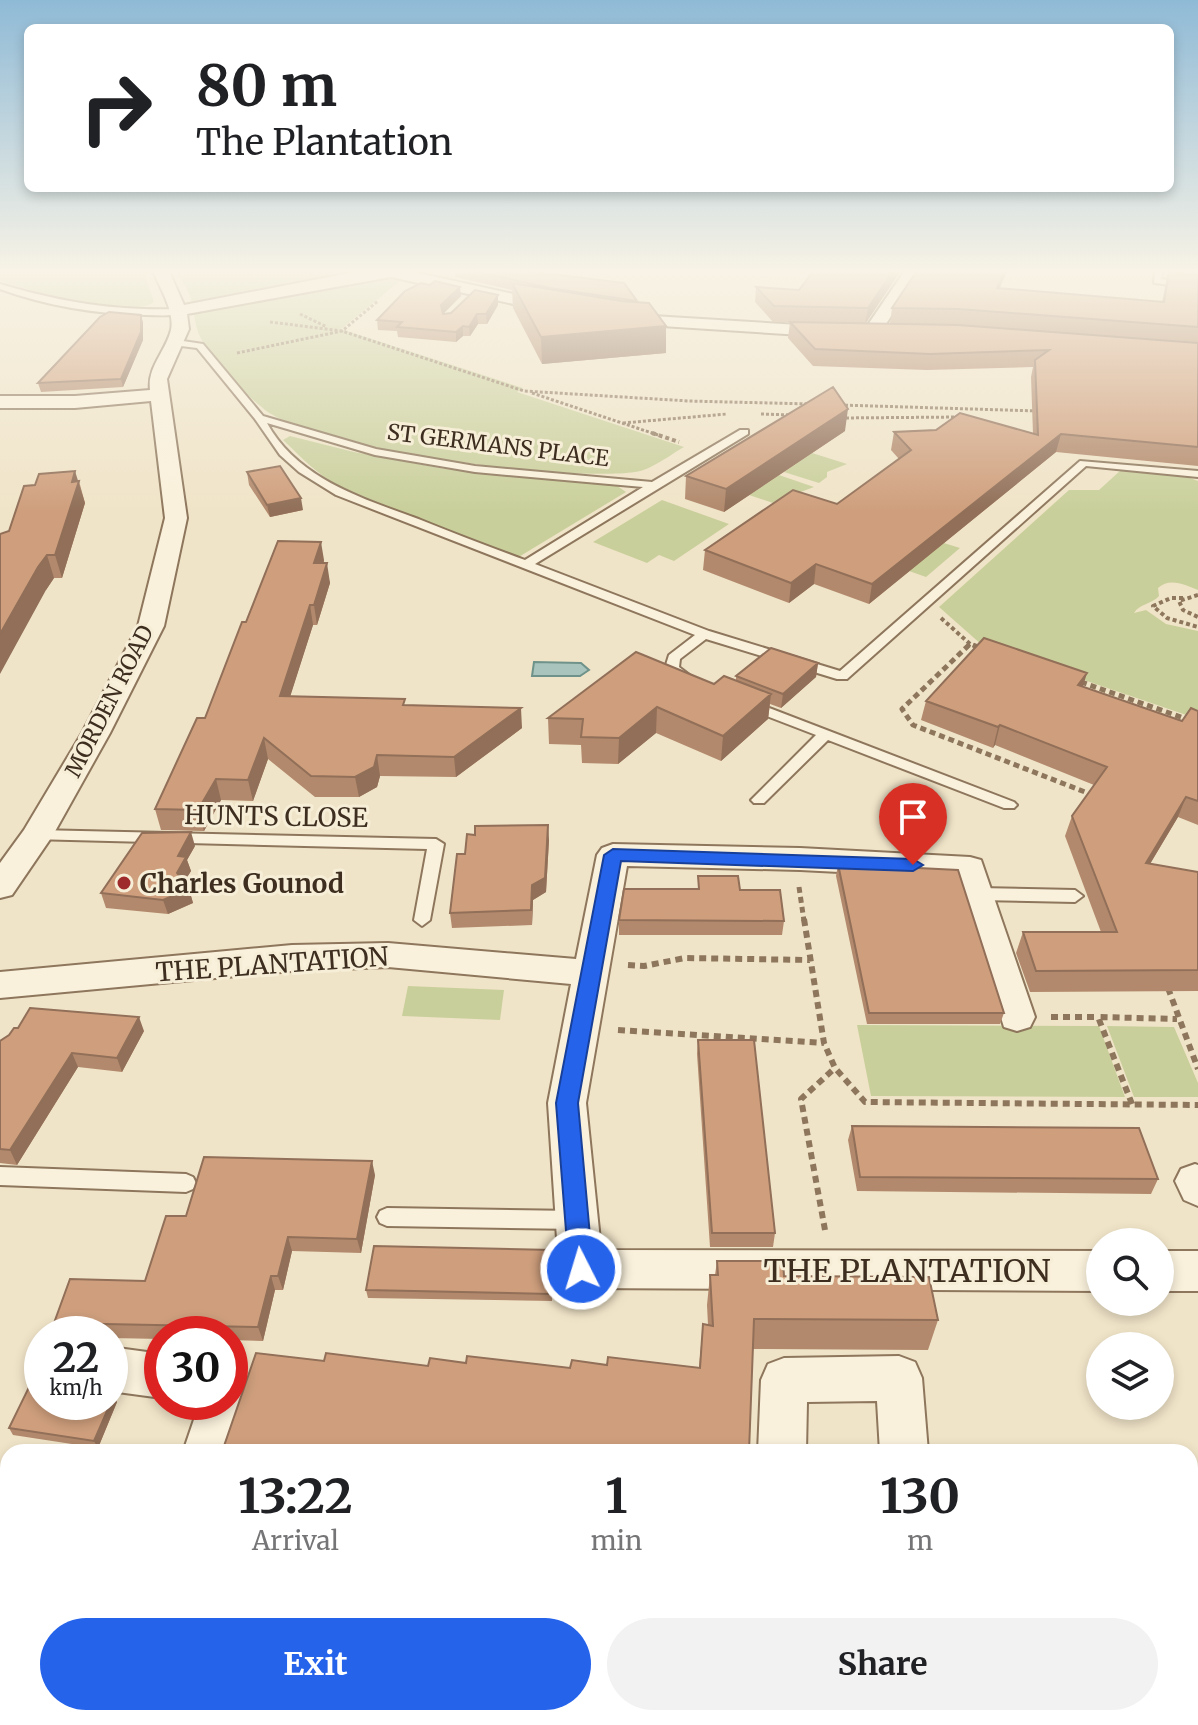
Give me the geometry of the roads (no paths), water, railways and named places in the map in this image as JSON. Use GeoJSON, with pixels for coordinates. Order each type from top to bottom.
{"type":"FeatureCollection","features":[{"type":"Feature","properties":{"kind":"street","name":"MORDEN ROAD"},"geometry":{"type":"LineString","coordinates":[[0,887],[37,835],[96,733],[151,626],[176,518],[158,379],[173,350]]}},
{"type":"Feature","properties":{"kind":"street"},"geometry":{"type":"LineString","coordinates":[[0,402],[75,402],[160,395]]}},
{"type":"Feature","properties":{"kind":"street","name":"THE PLANTATION"},"geometry":{"type":"LineString","coordinates":[[1017,1017],[970,868],[795,859],[613,855],[567,1103],[581,1269],[1086,1271]]}},
{"type":"Feature","properties":{"kind":"street","name":"THE PLANTATION"},"geometry":{"type":"LineString","coordinates":[[0,985],[292,958],[388,955],[592,969]]}},
{"type":"Feature","properties":{"kind":"street"},"geometry":{"type":"LineString","coordinates":[[1174,1271],[1198,1271]]}},
{"type":"Feature","properties":{"kind":"street"},"geometry":{"type":"LineString","coordinates":[[782,1444],[784,1380],[899,1378],[903,1444]]}},
{"type":"Feature","properties":{"kind":"street"},"geometry":{"type":"LineString","coordinates":[[210,1444],[217,1420]]}},
{"type":"Feature","properties":{"kind":"lane"},"geometry":{"type":"LineString","coordinates":[[201,350],[259,418],[271,442],[303,470],[340,493],[704,634],[842,676],[1084,463],[1198,474]]}},
{"type":"Feature","properties":{"kind":"lane","name":"ST GERMANS PLACE"},"geometry":{"type":"LineString","coordinates":[[259,418],[375,452],[490,471],[654,485]]}},
{"type":"Feature","properties":{"kind":"lane"},"geometry":{"type":"LineString","coordinates":[[524,566],[744,432]]}},
{"type":"Feature","properties":{"kind":"lane"},"geometry":{"type":"LineString","coordinates":[[703,686],[672,668],[674,658],[704,634]]}},
{"type":"Feature","properties":{"kind":"lane"},"geometry":{"type":"LineString","coordinates":[[730,696],[1009,805]]}},
{"type":"Feature","properties":{"kind":"lane"},"geometry":{"type":"LineString","coordinates":[[759,800],[826,734]]}},
{"type":"Feature","properties":{"kind":"lane","name":"HUNTS CLOSE"},"geometry":{"type":"LineString","coordinates":[[37,835],[436,844],[422,920]]}},
{"type":"Feature","properties":{"kind":"lane"},"geometry":{"type":"LineString","coordinates":[[978,894],[1075,896]]}},
{"type":"Feature","properties":{"kind":"lane"},"geometry":{"type":"LineString","coordinates":[[0,1176],[186,1183]]}},
{"type":"Feature","properties":{"kind":"lane"},"geometry":{"type":"LineString","coordinates":[[387,1217],[577,1220]]}},
{"type":"Feature","properties":{"kind":"water"},"geometry":{"type":"Polygon","coordinates":[[[534,662],[581,663],[589,670],[580,676],[532,676],[534,662]]]}},
{"type":"Feature","properties":{"kind":"place","name":"Charles Gounod"},"geometry":{"type":"Point","coordinates":[124,883]}}]}
